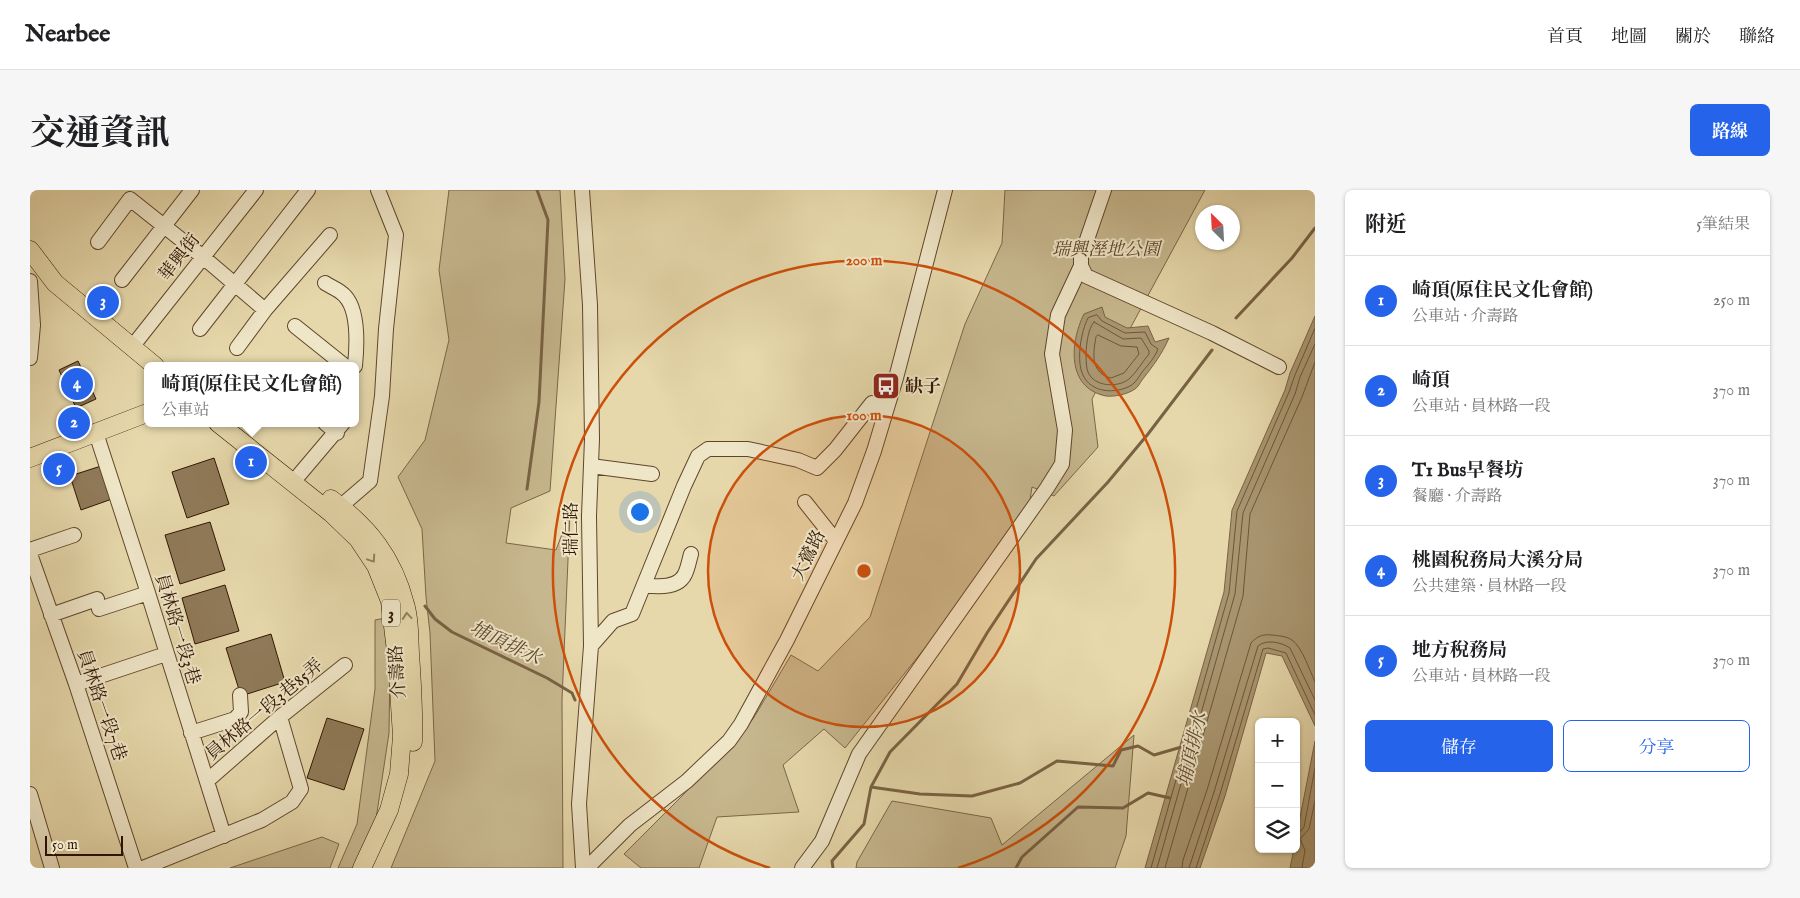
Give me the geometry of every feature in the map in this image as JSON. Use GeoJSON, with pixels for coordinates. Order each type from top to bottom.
{"type":"FeatureCollection","features":[{"type":"Feature","properties":{"kind":"main road"},"geometry":{"type":"LineString","coordinates":[[30,250],[55,283],[150,362]]}},
{"type":"Feature","properties":{"kind":"main road"},"geometry":{"type":"LineString","coordinates":[[30,458],[144,414]]}},
{"type":"Feature","properties":{"kind":"main road","name":"介壽路"},"geometry":{"type":"LineString","coordinates":[[223,427],[336,510],[354,517],[376,541],[394,572],[406,605],[412,678],[413,737],[411,776],[399,814],[376,868]]}},
{"type":"Feature","properties":{"kind":"main road","name":"介壽路"},"geometry":{"type":"LineString","coordinates":[[242,427],[300,475],[336,510],[376,566],[390,601],[397,659],[402,736],[399,774],[389,810],[362,868]]}},
{"type":"Feature","properties":{"kind":"street"},"geometry":{"type":"LineString","coordinates":[[122,280],[192,190]]}},
{"type":"Feature","properties":{"kind":"street","name":"華興街"},"geometry":{"type":"LineString","coordinates":[[132,347],[256,190]]}},
{"type":"Feature","properties":{"kind":"street"},"geometry":{"type":"LineString","coordinates":[[200,329],[308,190]]}},
{"type":"Feature","properties":{"kind":"street"},"geometry":{"type":"LineString","coordinates":[[336,510],[370,481],[382,396],[386,329],[396,236],[378,190]]}},
{"type":"Feature","properties":{"kind":"street","name":"瑞仁路"},"geometry":{"type":"LineString","coordinates":[[582,190],[590,305],[591,466],[589,516],[591,646],[579,804],[582,868]]}},
{"type":"Feature","properties":{"kind":"street","name":"大鶯路"},"geometry":{"type":"LineString","coordinates":[[587,868],[630,824],[687,781],[729,741],[741,724],[787,640],[855,503],[874,451],[888,406],[945,190]]}},
{"type":"Feature","properties":{"kind":"street"},"geometry":{"type":"LineString","coordinates":[[802,868],[822,841],[859,754],[1062,464],[1065,430],[1052,354],[1058,315],[1081,266],[1081,257],[1104,190]]}},
{"type":"Feature","properties":{"kind":"street"},"geometry":{"type":"LineString","coordinates":[[98,242],[130,199],[203,257],[264,310]]}},
{"type":"Feature","properties":{"kind":"street"},"geometry":{"type":"LineString","coordinates":[[237,348],[264,310],[330,234]]}},
{"type":"Feature","properties":{"kind":"street"},"geometry":{"type":"LineString","coordinates":[[1081,266],[1086,276],[1094,281],[1280,367]]}},
{"type":"Feature","properties":{"kind":"street"},"geometry":{"type":"LineString","coordinates":[[30,282],[33,325],[30,358]]}},
{"type":"Feature","properties":{"kind":"street"},"geometry":{"type":"LineString","coordinates":[[324,283],[344,295],[352,306],[356,333],[355,362]]}},
{"type":"Feature","properties":{"kind":"street"},"geometry":{"type":"LineString","coordinates":[[295,326],[340,362]]}},
{"type":"Feature","properties":{"kind":"street"},"geometry":{"type":"LineString","coordinates":[[591,646],[613,621],[632,614],[698,456],[708,449],[748,449],[798,460],[817,468],[835,450],[872,403],[888,406]]}},
{"type":"Feature","properties":{"kind":"street"},"geometry":{"type":"LineString","coordinates":[[300,475],[340,428]]}},
{"type":"Feature","properties":{"kind":"street","name":"員林路一段3巷"},"geometry":{"type":"LineString","coordinates":[[96,433],[224,836]]}},
{"type":"Feature","properties":{"kind":"street"},"geometry":{"type":"LineString","coordinates":[[591,466],[652,474]]}},
{"type":"Feature","properties":{"kind":"street"},"geometry":{"type":"LineString","coordinates":[[805,502],[836,542]]}},
{"type":"Feature","properties":{"kind":"street"},"geometry":{"type":"LineString","coordinates":[[30,550],[74,535]]}},
{"type":"Feature","properties":{"kind":"street","name":"員林路一段7巷"},"geometry":{"type":"LineString","coordinates":[[30,554],[76,684],[136,868]]}},
{"type":"Feature","properties":{"kind":"street"},"geometry":{"type":"LineString","coordinates":[[644,585],[660,588],[674,584],[684,576],[691,554]]}},
{"type":"Feature","properties":{"kind":"street"},"geometry":{"type":"LineString","coordinates":[[51,615],[148,593]]}},
{"type":"Feature","properties":{"kind":"street"},"geometry":{"type":"LineString","coordinates":[[76,684],[166,654]]}},
{"type":"Feature","properties":{"kind":"street","name":"員林路一段3巷85弄"},"geometry":{"type":"LineString","coordinates":[[207,781],[345,665]]}},
{"type":"Feature","properties":{"kind":"street"},"geometry":{"type":"LineString","coordinates":[[191,733],[235,719],[241,712],[240,695]]}},
{"type":"Feature","properties":{"kind":"street"},"geometry":{"type":"LineString","coordinates":[[143,868],[262,820],[292,802],[301,789],[280,718]]}},
{"type":"Feature","properties":{"kind":"street"},"geometry":{"type":"LineString","coordinates":[[30,794],[52,868]]}},
{"type":"Feature","properties":{"kind":"green space"},"geometry":{"type":"Polygon","coordinates":[[[449,190],[560,190],[565,279],[550,491],[511,508],[506,543],[556,550],[570,513],[562,700],[563,868],[391,868],[435,761],[430,633],[422,529],[398,477],[425,440],[449,340],[439,270],[449,190]]]}},
{"type":"Feature","properties":{"kind":"green space","name":"瑞興溼地公園"},"geometry":{"type":"Polygon","coordinates":[[[1005,190],[1205,190],[1197,205],[1195,205],[1195,208],[1092,399],[1098,447],[1054,496],[1032,487],[1030,500],[944,624],[845,748],[824,729],[783,765],[799,812],[717,817],[699,868],[641,868],[624,854],[682,796],[753,719],[791,655],[818,671],[870,617],[965,324],[1002,243],[1005,190]]]}},
{"type":"Feature","properties":{"kind":"green space"},"geometry":{"type":"Polygon","coordinates":[[[386,618],[390,663],[389,733],[376,819],[354,868],[338,868],[357,824],[375,689],[375,620],[386,618]]]}},
{"type":"Feature","properties":{"kind":"green space"},"geometry":{"type":"Polygon","coordinates":[[[1134,735],[1126,836],[1115,868],[856,868],[857,862],[892,801],[991,818],[1002,845],[1134,735]]]}},
{"type":"Feature","properties":{"kind":"green space"},"geometry":{"type":"Polygon","coordinates":[[[322,837],[339,844],[330,868],[230,868],[322,837]]]}},
{"type":"Feature","properties":{"kind":"water"},"geometry":{"type":"Polygon","coordinates":[[[1102,307],[1105,317],[1127,328],[1148,326],[1155,342],[1169,338],[1157,360],[1137,387],[1117,396],[1106,396],[1093,391],[1084,384],[1078,374],[1075,362],[1076,338],[1084,314],[1102,307]]]}},
{"type":"Feature","properties":{"kind":"water"},"geometry":{"type":"Polygon","coordinates":[[[1315,316],[1315,726],[1282,656],[1266,653],[1225,796],[1200,868],[1145,868],[1224,592],[1232,510],[1285,390],[1290,373],[1315,316]]]}},
{"type":"Feature","properties":{"kind":"water"},"geometry":{"type":"Polygon","coordinates":[[[1315,741],[1315,868],[1290,868],[1293,853],[1300,853],[1300,818],[1315,741]]]}},
{"type":"Feature","properties":{"kind":"building"},"geometry":{"type":"Polygon","coordinates":[[[78,361],[96,399],[76,408],[59,370],[78,361]]]}},
{"type":"Feature","properties":{"kind":"building"},"geometry":{"type":"Polygon","coordinates":[[[214,458],[229,504],[187,518],[172,472],[214,458]]]}},
{"type":"Feature","properties":{"kind":"building"},"geometry":{"type":"Polygon","coordinates":[[[101,466],[112,499],[81,510],[70,476],[101,466]]]}},
{"type":"Feature","properties":{"kind":"building"},"geometry":{"type":"Polygon","coordinates":[[[210,522],[225,570],[180,584],[165,535],[210,522]]]}},
{"type":"Feature","properties":{"kind":"building"},"geometry":{"type":"Polygon","coordinates":[[[225,585],[239,631],[195,644],[182,598],[225,585]]]}},
{"type":"Feature","properties":{"kind":"building"},"geometry":{"type":"Polygon","coordinates":[[[271,634],[285,682],[241,696],[226,648],[271,634]]]}},
{"type":"Feature","properties":{"kind":"building"},"geometry":{"type":"Polygon","coordinates":[[[327,718],[364,729],[344,790],[307,778],[327,718]]]}},
{"type":"Feature","properties":{"kind":"waterway"},"geometry":{"type":"LineString","coordinates":[[527,489],[539,402],[548,220],[537,190]]}},
{"type":"Feature","properties":{"kind":"waterway"},"geometry":{"type":"LineString","coordinates":[[1236,318],[1292,258],[1315,228]]}},
{"type":"Feature","properties":{"kind":"waterway"},"geometry":{"type":"LineString","coordinates":[[833,868],[832,861],[864,824],[871,787],[890,752],[957,684],[987,633],[1036,559],[1108,482],[1148,434],[1212,350]]}},
{"type":"Feature","properties":{"kind":"waterway","name":"埔頂排水"},"geometry":{"type":"LineString","coordinates":[[425,606],[435,619],[452,632],[547,678],[572,693],[575,700]]}},
{"type":"Feature","properties":{"kind":"waterway"},"geometry":{"type":"LineString","coordinates":[[871,787],[920,794],[972,796],[1020,783],[1057,761],[1113,766],[1121,750],[1138,746],[1154,755],[1185,746]]}},
{"type":"Feature","properties":{"kind":"waterway","name":"埔頂排水"},"geometry":{"type":"LineString","coordinates":[[1016,868],[1022,857],[1078,807],[1123,808],[1148,793],[1170,798]]}},
{"type":"Feature","properties":{"kind":"place","name":"T1 Bus早餐坊"},"geometry":{"type":"Point","coordinates":[103,302]}},
{"type":"Feature","properties":{"kind":"place","name":"桃園稅務局大溪分局"},"geometry":{"type":"Point","coordinates":[77,384]}},
{"type":"Feature","properties":{"kind":"place","name":"缺子"},"geometry":{"type":"Point","coordinates":[886,386]}},
{"type":"Feature","properties":{"kind":"place","name":"崎頂"},"geometry":{"type":"Point","coordinates":[74,423]}},
{"type":"Feature","properties":{"kind":"place","name":"崎頂(原住民文化會館)"},"geometry":{"type":"Point","coordinates":[251,462]}},
{"type":"Feature","properties":{"kind":"place","name":"地方稅務局"},"geometry":{"type":"Point","coordinates":[59,469]}}]}
